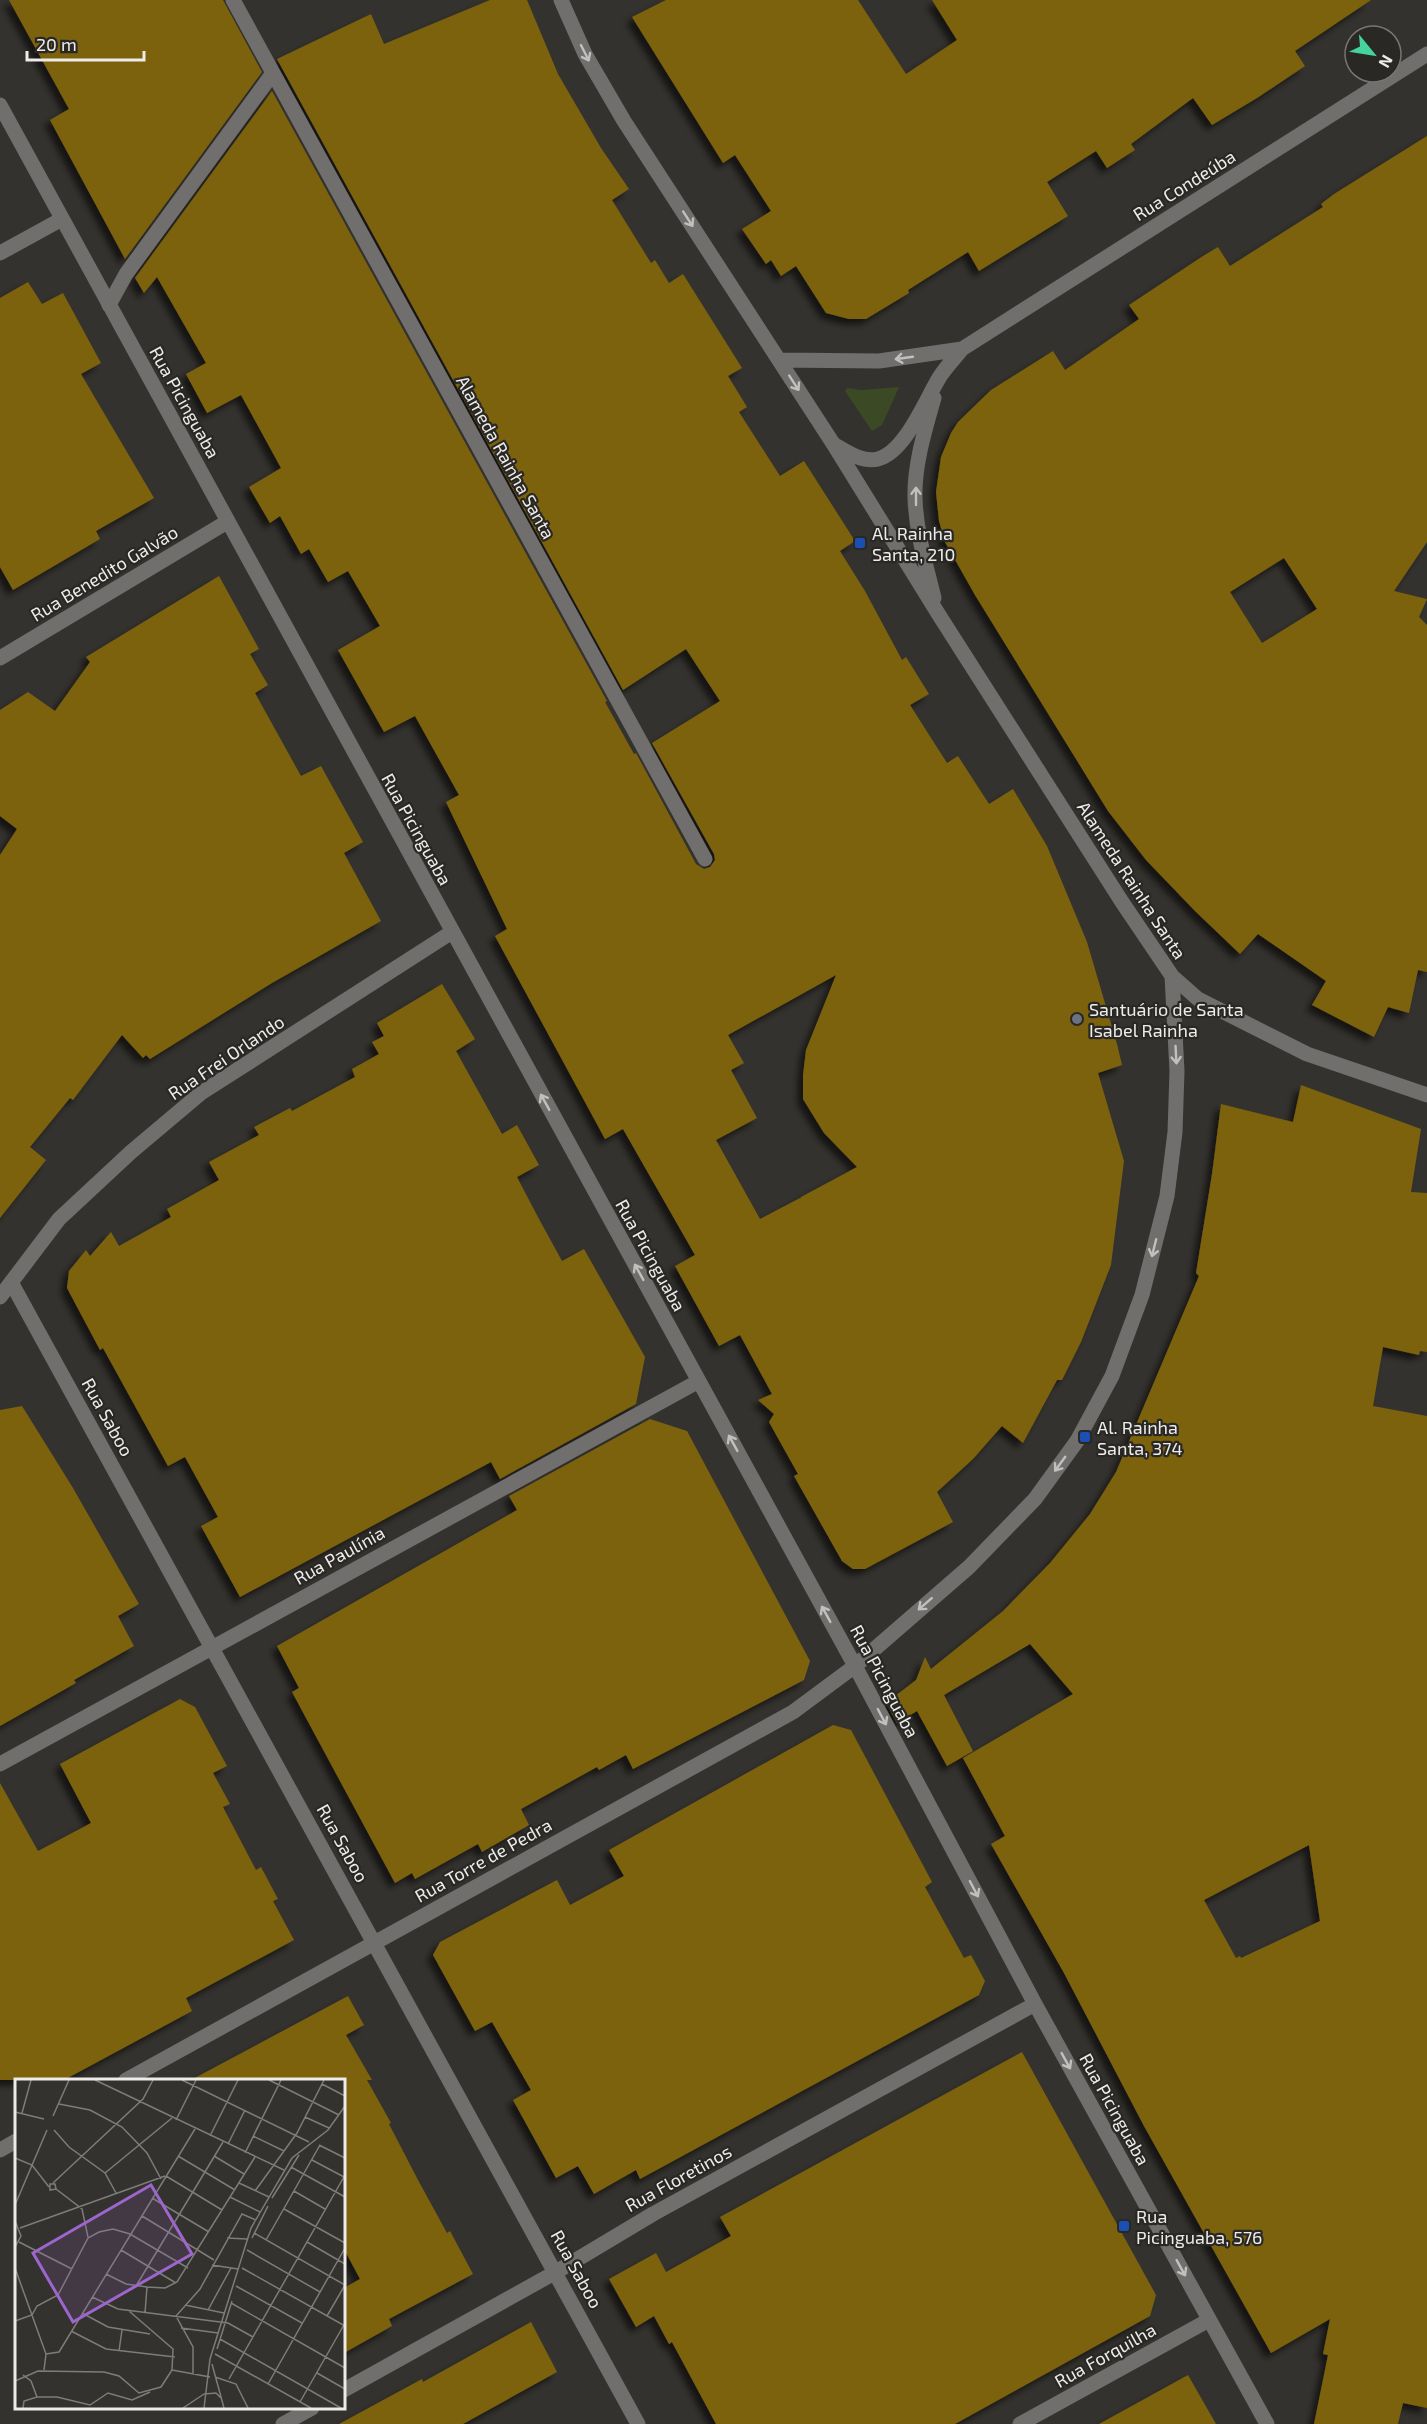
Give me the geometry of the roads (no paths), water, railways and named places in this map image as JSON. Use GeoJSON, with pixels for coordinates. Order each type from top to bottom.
{"type":"FeatureCollection","features":[{"type":"Feature","properties":{"kind":"street","name":"Alameda Rainha Santa"},"geometry":{"type":"LineString","coordinates":[[233,0],[705,859]]}},
{"type":"Feature","properties":{"kind":"street","name":"Alameda Rainha Santa"},"geometry":{"type":"LineString","coordinates":[[561,0],[585,54],[624,121],[834,445],[939,615],[1122,902],[1172,976],[1177,1071],[1175,1132],[1167,1196],[1142,1295],[1112,1376],[1077,1441],[1035,1499],[969,1567],[855,1666]]}},
{"type":"Feature","properties":{"kind":"street","name":"Rua Condeúba"},"geometry":{"type":"LineString","coordinates":[[834,445],[865,460],[878,459],[890,453],[902,442],[940,375],[962,349],[1427,54]]}},
{"type":"Feature","properties":{"kind":"street"},"geometry":{"type":"LineString","coordinates":[[109,305],[126,274],[273,73]]}},
{"type":"Feature","properties":{"kind":"street","name":"Rua Picinguaba"},"geometry":{"type":"LineString","coordinates":[[0,105],[855,1666],[1035,2004],[1267,2424]]}},
{"type":"Feature","properties":{"kind":"street"},"geometry":{"type":"LineString","coordinates":[[0,253],[63,219]]}},
{"type":"Feature","properties":{"kind":"street","name":"Rua Condeúba"},"geometry":{"type":"LineString","coordinates":[[779,360],[879,361],[962,349]]}},
{"type":"Feature","properties":{"kind":"street","name":"Alameda Rainha Santa"},"geometry":{"type":"LineString","coordinates":[[939,615],[922,553],[915,497],[921,447],[940,375]]}},
{"type":"Feature","properties":{"kind":"street","name":"Rua Benedito Galvão"},"geometry":{"type":"LineString","coordinates":[[0,658],[227,522]]}},
{"type":"Feature","properties":{"kind":"street","name":"Rua Frei Orlando"},"geometry":{"type":"LineString","coordinates":[[0,1297],[59,1219],[131,1152],[201,1093],[452,932]]}},
{"type":"Feature","properties":{"kind":"street"},"geometry":{"type":"LineString","coordinates":[[1172,976],[1198,999],[1307,1054],[1427,1095]]}},
{"type":"Feature","properties":{"kind":"street","name":"Rua Saboo"},"geometry":{"type":"LineString","coordinates":[[11,1282],[213,1646],[638,2424]]}},
{"type":"Feature","properties":{"kind":"street","name":"Rua Paulínia"},"geometry":{"type":"LineString","coordinates":[[0,1764],[699,1381]]}},
{"type":"Feature","properties":{"kind":"street","name":"Rua Torre de Pedra"},"geometry":{"type":"LineString","coordinates":[[128,2079],[793,1712],[855,1666]]}},
{"type":"Feature","properties":{"kind":"street","name":"Rua Floretinos"},"geometry":{"type":"LineString","coordinates":[[345,2389],[556,2272],[653,2214],[1035,2004]]}},
{"type":"Feature","properties":{"kind":"street"},"geometry":{"type":"LineString","coordinates":[[0,2150],[15,2142]]}},
{"type":"Feature","properties":{"kind":"street","name":"Rua Forquilha"},"geometry":{"type":"LineString","coordinates":[[1020,2424],[1209,2320]]}},
{"type":"Feature","properties":{"kind":"street"},"geometry":{"type":"LineString","coordinates":[[283,2424],[310,2409]]}},
{"type":"Feature","properties":{"kind":"place","name":"Al. Rainha Santa, 210"},"geometry":{"type":"Point","coordinates":[860,543]}},
{"type":"Feature","properties":{"kind":"place","name":"Santuário de Santa Isabel Rainha"},"geometry":{"type":"Point","coordinates":[1077,1019]}},
{"type":"Feature","properties":{"kind":"place","name":"Al. Rainha Santa, 374"},"geometry":{"type":"Point","coordinates":[1085,1437]}},
{"type":"Feature","properties":{"kind":"place","name":"Rua Picinguaba, 576"},"geometry":{"type":"Point","coordinates":[1124,2226]}}]}
